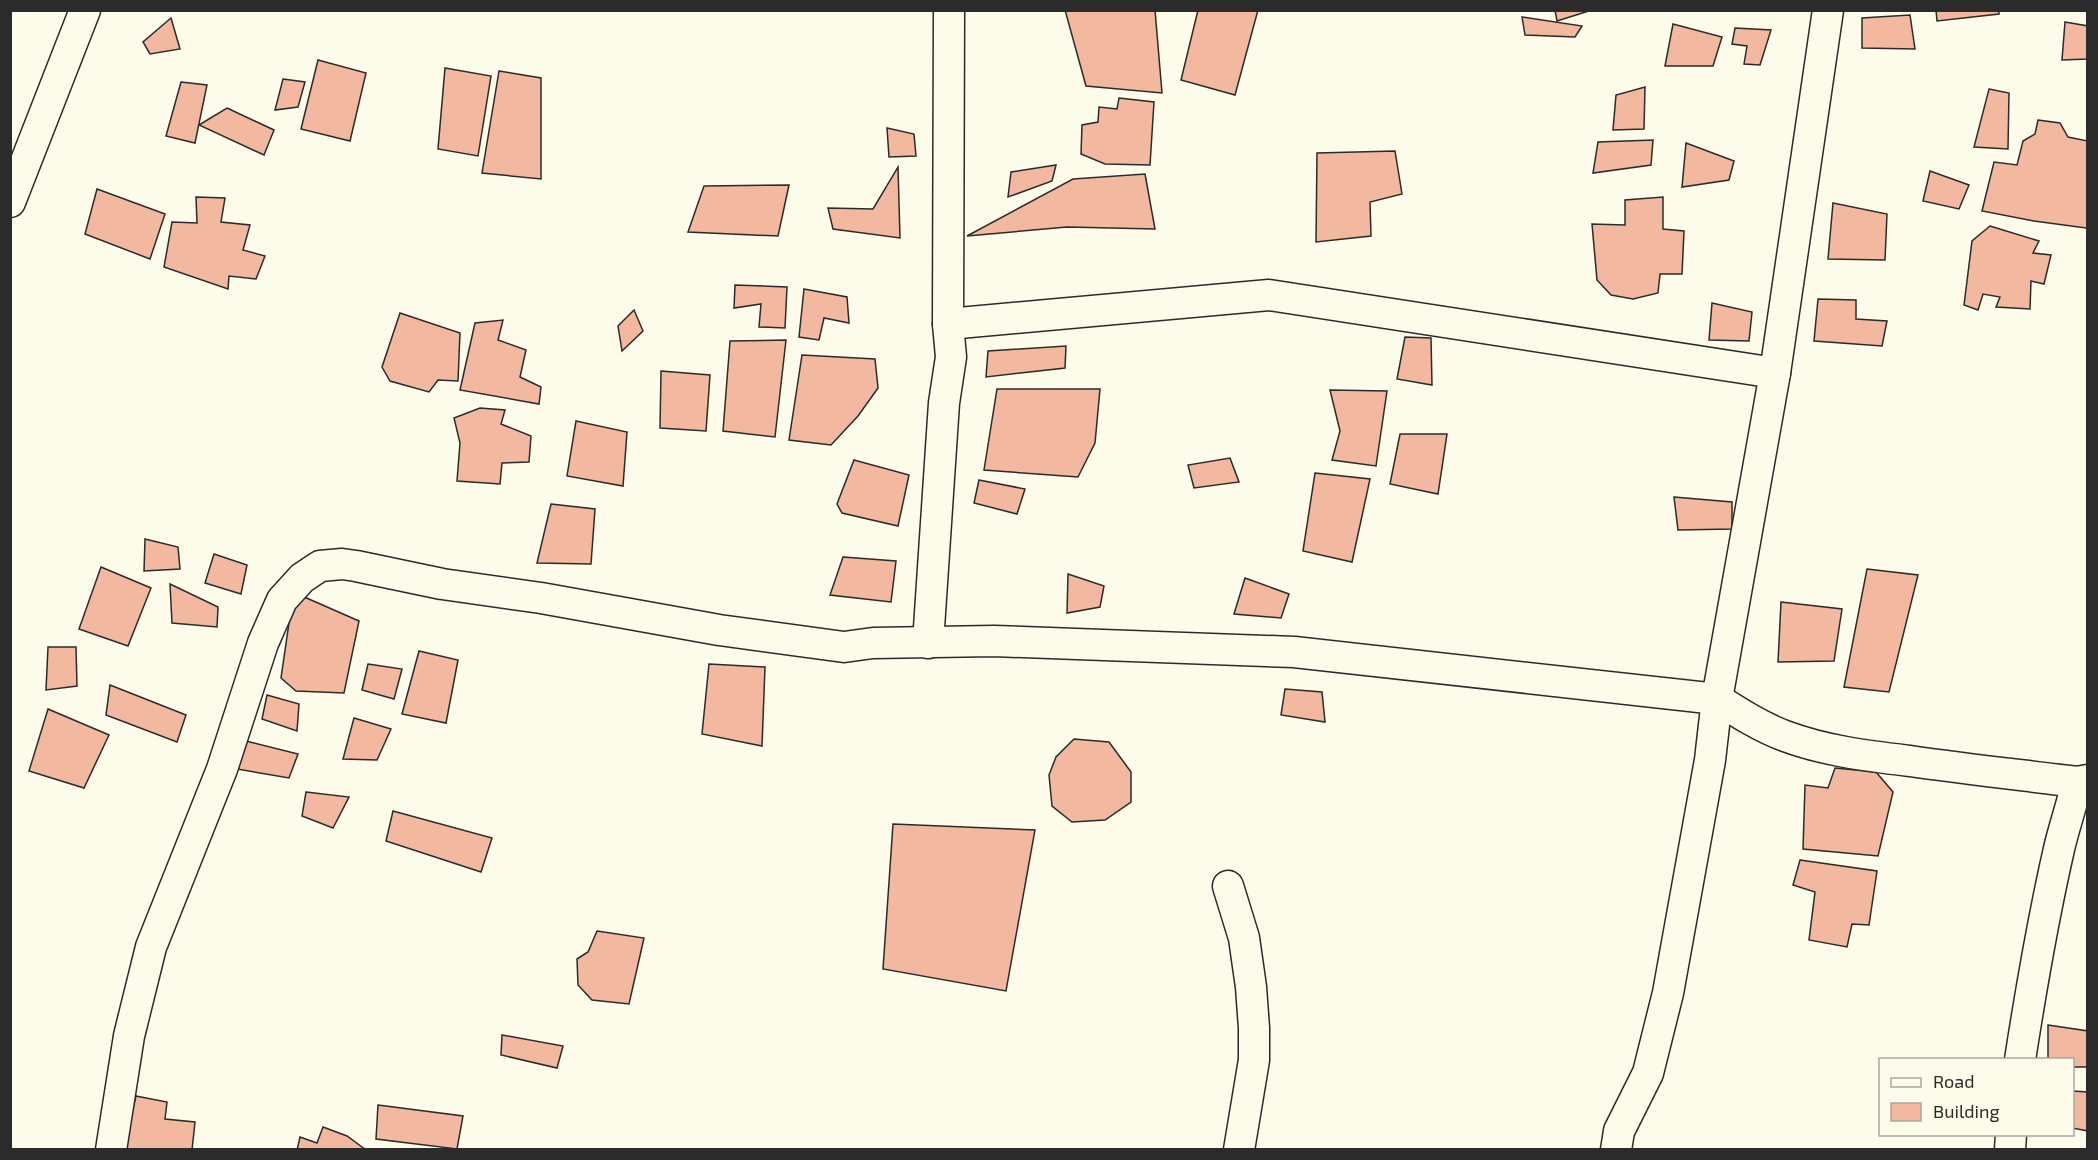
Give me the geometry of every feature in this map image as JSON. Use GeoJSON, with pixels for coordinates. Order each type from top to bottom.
{"type":"FeatureCollection","features":[{"type":"Feature","properties":{"kind":"street"},"geometry":{"type":"LineString","coordinates":[[10,202],[85,10]]}},
{"type":"Feature","properties":{"kind":"street"},"geometry":{"type":"LineString","coordinates":[[928,643],[944,403],[951,357],[948,324],[949,10]]}},
{"type":"Feature","properties":{"kind":"street"},"geometry":{"type":"LineString","coordinates":[[1616,1149],[1619,1131],[1648,1073],[1668,993],[1775,374],[1828,10]]}},
{"type":"Feature","properties":{"kind":"street"},"geometry":{"type":"LineString","coordinates":[[948,324],[1269,295],[1775,374]]}},
{"type":"Feature","properties":{"kind":"street"},"geometry":{"type":"LineString","coordinates":[[111,1149],[129,1036],[151,947],[222,769],[262,643],[282,600],[302,578],[321,566],[342,564],[442,585],[541,598],[719,630],[833,646],[994,641],[1294,652],[1717,699],[1751,721],[1784,736],[1819,747],[1869,756],[2082,781],[2060,846],[2044,920],[2020,1058]]}},
{"type":"Feature","properties":{"kind":"street"},"geometry":{"type":"LineString","coordinates":[[1228,886],[1244,938],[1254,1028],[1254,1060],[1239,1149]]}},
{"type":"Feature","properties":{"kind":"building"},"geometry":{"type":"Polygon","coordinates":[[[1065,10],[1155,10],[1162,93],[1086,86],[1065,10]]]}},
{"type":"Feature","properties":{"kind":"building"},"geometry":{"type":"Polygon","coordinates":[[[1198,10],[1258,10],[1235,95],[1181,80],[1198,10]]]}},
{"type":"Feature","properties":{"kind":"building"},"geometry":{"type":"Polygon","coordinates":[[[1555,10],[1592,10],[1557,21],[1555,10]]]}},
{"type":"Feature","properties":{"kind":"building"},"geometry":{"type":"Polygon","coordinates":[[[1936,10],[1999,10],[1999,14],[1937,21],[1936,10]]]}},
{"type":"Feature","properties":{"kind":"building"},"geometry":{"type":"Polygon","coordinates":[[[1910,15],[1915,49],[1862,48],[1862,18],[1910,15]]]}},
{"type":"Feature","properties":{"kind":"building"},"geometry":{"type":"Polygon","coordinates":[[[1522,17],[1582,26],[1575,37],[1525,35],[1522,17]]]}},
{"type":"Feature","properties":{"kind":"building"},"geometry":{"type":"Polygon","coordinates":[[[171,18],[180,49],[150,54],[143,42],[171,18]]]}},
{"type":"Feature","properties":{"kind":"building"},"geometry":{"type":"Polygon","coordinates":[[[2065,22],[2088,26],[2088,59],[2062,60],[2065,22]]]}},
{"type":"Feature","properties":{"kind":"building"},"geometry":{"type":"Polygon","coordinates":[[[1673,24],[1722,37],[1713,66],[1665,66],[1673,24]]]}},
{"type":"Feature","properties":{"kind":"building"},"geometry":{"type":"Polygon","coordinates":[[[1735,28],[1771,30],[1760,65],[1744,64],[1747,46],[1732,44],[1735,28]]]}},
{"type":"Feature","properties":{"kind":"building"},"geometry":{"type":"Polygon","coordinates":[[[318,60],[366,73],[350,141],[301,129],[318,60]]]}},
{"type":"Feature","properties":{"kind":"building"},"geometry":{"type":"Polygon","coordinates":[[[445,68],[491,76],[478,156],[438,149],[445,68]]]}},
{"type":"Feature","properties":{"kind":"building"},"geometry":{"type":"Polygon","coordinates":[[[499,71],[541,78],[541,179],[482,173],[499,71]]]}},
{"type":"Feature","properties":{"kind":"building"},"geometry":{"type":"Polygon","coordinates":[[[283,79],[305,82],[298,107],[275,110],[283,79]]]}},
{"type":"Feature","properties":{"kind":"building"},"geometry":{"type":"Polygon","coordinates":[[[181,82],[207,85],[195,143],[166,136],[181,82]]]}},
{"type":"Feature","properties":{"kind":"building"},"geometry":{"type":"Polygon","coordinates":[[[1645,87],[1644,129],[1613,130],[1616,95],[1645,87]]]}},
{"type":"Feature","properties":{"kind":"building"},"geometry":{"type":"Polygon","coordinates":[[[1989,89],[2009,93],[2008,149],[1974,147],[1989,89]]]}},
{"type":"Feature","properties":{"kind":"building"},"geometry":{"type":"Polygon","coordinates":[[[1119,98],[1154,102],[1150,165],[1105,164],[1081,154],[1082,125],[1098,122],[1099,107],[1117,109],[1119,98]]]}},
{"type":"Feature","properties":{"kind":"building"},"geometry":{"type":"Polygon","coordinates":[[[227,108],[274,130],[264,155],[199,125],[227,108]]]}},
{"type":"Feature","properties":{"kind":"building"},"geometry":{"type":"Polygon","coordinates":[[[2038,120],[2060,123],[2068,137],[2088,141],[2088,226],[2086,228],[1982,211],[1994,162],[2017,165],[2023,141],[2035,134],[2038,120]]]}},
{"type":"Feature","properties":{"kind":"building"},"geometry":{"type":"Polygon","coordinates":[[[887,128],[914,134],[916,156],[889,157],[887,128]]]}},
{"type":"Feature","properties":{"kind":"building"},"geometry":{"type":"Polygon","coordinates":[[[1653,140],[1651,165],[1593,173],[1598,142],[1653,140]]]}},
{"type":"Feature","properties":{"kind":"building"},"geometry":{"type":"Polygon","coordinates":[[[1686,143],[1734,161],[1729,180],[1682,187],[1686,143]]]}},
{"type":"Feature","properties":{"kind":"building"},"geometry":{"type":"Polygon","coordinates":[[[1395,151],[1402,194],[1370,202],[1371,236],[1316,242],[1317,153],[1395,151]]]}},
{"type":"Feature","properties":{"kind":"building"},"geometry":{"type":"Polygon","coordinates":[[[1056,165],[1052,181],[1008,197],[1011,172],[1056,165]]]}},
{"type":"Feature","properties":{"kind":"building"},"geometry":{"type":"Polygon","coordinates":[[[898,167],[900,238],[833,229],[828,208],[873,209],[898,167]]]}},
{"type":"Feature","properties":{"kind":"building"},"geometry":{"type":"Polygon","coordinates":[[[1930,171],[1969,185],[1959,209],[1923,201],[1930,171]]]}},
{"type":"Feature","properties":{"kind":"building"},"geometry":{"type":"Polygon","coordinates":[[[1145,174],[1155,229],[1067,227],[967,236],[1073,179],[1145,174]]]}},
{"type":"Feature","properties":{"kind":"building"},"geometry":{"type":"Polygon","coordinates":[[[789,185],[778,236],[688,232],[704,186],[789,185]]]}},
{"type":"Feature","properties":{"kind":"building"},"geometry":{"type":"Polygon","coordinates":[[[97,189],[165,214],[150,259],[85,234],[97,189]]]}},
{"type":"Feature","properties":{"kind":"building"},"geometry":{"type":"Polygon","coordinates":[[[196,197],[225,198],[221,222],[250,225],[243,250],[265,256],[256,279],[229,276],[228,289],[164,267],[172,222],[197,223],[196,197]]]}},
{"type":"Feature","properties":{"kind":"building"},"geometry":{"type":"Polygon","coordinates":[[[1663,197],[1663,229],[1684,231],[1682,274],[1660,274],[1658,293],[1633,299],[1611,295],[1597,280],[1592,224],[1625,225],[1625,200],[1663,197]]]}},
{"type":"Feature","properties":{"kind":"building"},"geometry":{"type":"Polygon","coordinates":[[[1833,203],[1887,214],[1885,260],[1828,259],[1833,203]]]}},
{"type":"Feature","properties":{"kind":"building"},"geometry":{"type":"Polygon","coordinates":[[[1990,226],[2039,241],[2033,253],[2051,255],[2044,284],[2031,281],[2030,309],[1996,307],[2000,297],[1983,294],[1978,310],[1964,305],[1972,241],[1990,226]]]}},
{"type":"Feature","properties":{"kind":"building"},"geometry":{"type":"Polygon","coordinates":[[[735,285],[787,287],[785,328],[759,327],[761,304],[734,308],[735,285]]]}},
{"type":"Feature","properties":{"kind":"building"},"geometry":{"type":"Polygon","coordinates":[[[804,289],[847,297],[849,323],[824,318],[819,340],[799,337],[804,289]]]}},
{"type":"Feature","properties":{"kind":"building"},"geometry":{"type":"Polygon","coordinates":[[[1818,299],[1856,300],[1856,319],[1887,321],[1882,346],[1814,341],[1818,299]]]}},
{"type":"Feature","properties":{"kind":"building"},"geometry":{"type":"Polygon","coordinates":[[[1712,303],[1752,312],[1749,341],[1709,340],[1712,303]]]}},
{"type":"Feature","properties":{"kind":"building"},"geometry":{"type":"Polygon","coordinates":[[[634,310],[643,331],[622,351],[618,326],[634,310]]]}},
{"type":"Feature","properties":{"kind":"building"},"geometry":{"type":"Polygon","coordinates":[[[400,313],[460,333],[458,381],[438,380],[429,392],[390,381],[382,367],[400,313]]]}},
{"type":"Feature","properties":{"kind":"building"},"geometry":{"type":"Polygon","coordinates":[[[503,320],[498,340],[526,350],[520,377],[541,387],[539,404],[460,390],[475,323],[503,320]]]}},
{"type":"Feature","properties":{"kind":"building"},"geometry":{"type":"Polygon","coordinates":[[[1405,337],[1431,338],[1432,385],[1397,379],[1405,337]]]}},
{"type":"Feature","properties":{"kind":"building"},"geometry":{"type":"Polygon","coordinates":[[[786,340],[775,437],[723,431],[730,341],[786,340]]]}},
{"type":"Feature","properties":{"kind":"building"},"geometry":{"type":"Polygon","coordinates":[[[1066,346],[1065,368],[986,377],[988,351],[1066,346]]]}},
{"type":"Feature","properties":{"kind":"building"},"geometry":{"type":"Polygon","coordinates":[[[802,355],[875,359],[878,388],[858,416],[831,445],[789,440],[802,355]]]}},
{"type":"Feature","properties":{"kind":"building"},"geometry":{"type":"Polygon","coordinates":[[[661,371],[710,375],[706,431],[660,428],[661,371]]]}},
{"type":"Feature","properties":{"kind":"building"},"geometry":{"type":"Polygon","coordinates":[[[997,389],[1100,389],[1095,443],[1078,477],[984,470],[997,389]]]}},
{"type":"Feature","properties":{"kind":"building"},"geometry":{"type":"Polygon","coordinates":[[[1330,390],[1387,391],[1376,466],[1332,460],[1340,431],[1330,390]]]}},
{"type":"Feature","properties":{"kind":"building"},"geometry":{"type":"Polygon","coordinates":[[[480,408],[505,410],[501,424],[531,436],[529,462],[502,463],[500,484],[457,481],[460,443],[454,418],[480,408]]]}},
{"type":"Feature","properties":{"kind":"building"},"geometry":{"type":"Polygon","coordinates":[[[576,421],[627,432],[623,486],[567,476],[576,421]]]}},
{"type":"Feature","properties":{"kind":"building"},"geometry":{"type":"Polygon","coordinates":[[[1400,434],[1447,434],[1438,494],[1390,484],[1400,434]]]}},
{"type":"Feature","properties":{"kind":"building"},"geometry":{"type":"Polygon","coordinates":[[[1230,458],[1239,482],[1194,488],[1188,465],[1230,458]]]}},
{"type":"Feature","properties":{"kind":"building"},"geometry":{"type":"Polygon","coordinates":[[[854,460],[909,475],[898,526],[842,513],[837,504],[854,460]]]}},
{"type":"Feature","properties":{"kind":"building"},"geometry":{"type":"Polygon","coordinates":[[[1315,473],[1370,479],[1352,562],[1303,551],[1315,473]]]}},
{"type":"Feature","properties":{"kind":"building"},"geometry":{"type":"Polygon","coordinates":[[[979,480],[1025,489],[1017,514],[974,503],[979,480]]]}},
{"type":"Feature","properties":{"kind":"building"},"geometry":{"type":"Polygon","coordinates":[[[1674,497],[1732,502],[1732,529],[1678,530],[1674,497]]]}},
{"type":"Feature","properties":{"kind":"building"},"geometry":{"type":"Polygon","coordinates":[[[551,504],[595,509],[591,564],[537,563],[551,504]]]}},
{"type":"Feature","properties":{"kind":"building"},"geometry":{"type":"Polygon","coordinates":[[[145,539],[178,547],[180,569],[144,571],[145,539]]]}},
{"type":"Feature","properties":{"kind":"building"},"geometry":{"type":"Polygon","coordinates":[[[214,554],[247,565],[241,594],[205,583],[214,554]]]}},
{"type":"Feature","properties":{"kind":"building"},"geometry":{"type":"Polygon","coordinates":[[[843,557],[896,561],[891,602],[830,595],[843,557]]]}},
{"type":"Feature","properties":{"kind":"building"},"geometry":{"type":"Polygon","coordinates":[[[101,567],[151,588],[128,646],[79,629],[101,567]]]}},
{"type":"Feature","properties":{"kind":"building"},"geometry":{"type":"Polygon","coordinates":[[[1867,569],[1918,575],[1889,692],[1844,687],[1867,569]]]}},
{"type":"Feature","properties":{"kind":"building"},"geometry":{"type":"Polygon","coordinates":[[[1068,574],[1104,586],[1100,607],[1067,613],[1068,574]]]}},
{"type":"Feature","properties":{"kind":"building"},"geometry":{"type":"Polygon","coordinates":[[[1245,578],[1289,594],[1281,618],[1234,614],[1245,578]]]}},
{"type":"Feature","properties":{"kind":"building"},"geometry":{"type":"Polygon","coordinates":[[[170,584],[218,607],[217,627],[172,623],[170,584]]]}},
{"type":"Feature","properties":{"kind":"building"},"geometry":{"type":"Polygon","coordinates":[[[302,596],[359,621],[344,693],[296,691],[281,678],[290,616],[302,596]]]}},
{"type":"Feature","properties":{"kind":"building"},"geometry":{"type":"Polygon","coordinates":[[[1781,602],[1842,609],[1834,661],[1778,662],[1781,602]]]}},
{"type":"Feature","properties":{"kind":"building"},"geometry":{"type":"Polygon","coordinates":[[[48,647],[76,647],[77,686],[46,690],[48,647]]]}},
{"type":"Feature","properties":{"kind":"building"},"geometry":{"type":"Polygon","coordinates":[[[419,651],[458,660],[446,723],[402,714],[419,651]]]}},
{"type":"Feature","properties":{"kind":"building"},"geometry":{"type":"Polygon","coordinates":[[[368,664],[402,669],[394,699],[362,690],[368,664]]]}},
{"type":"Feature","properties":{"kind":"building"},"geometry":{"type":"Polygon","coordinates":[[[709,664],[765,667],[762,746],[702,734],[709,664]]]}},
{"type":"Feature","properties":{"kind":"building"},"geometry":{"type":"Polygon","coordinates":[[[110,685],[186,715],[177,742],[106,715],[110,685]]]}},
{"type":"Feature","properties":{"kind":"building"},"geometry":{"type":"Polygon","coordinates":[[[1285,689],[1322,692],[1325,722],[1281,715],[1285,689]]]}},
{"type":"Feature","properties":{"kind":"building"},"geometry":{"type":"Polygon","coordinates":[[[267,695],[299,704],[297,731],[262,719],[267,695]]]}},
{"type":"Feature","properties":{"kind":"building"},"geometry":{"type":"Polygon","coordinates":[[[48,709],[109,735],[84,788],[29,771],[48,709]]]}},
{"type":"Feature","properties":{"kind":"building"},"geometry":{"type":"Polygon","coordinates":[[[354,718],[391,729],[377,760],[343,759],[354,718]]]}},
{"type":"Feature","properties":{"kind":"building"},"geometry":{"type":"Polygon","coordinates":[[[1074,739],[1109,742],[1131,772],[1131,802],[1105,820],[1072,822],[1052,806],[1049,775],[1056,757],[1074,739]]]}},
{"type":"Feature","properties":{"kind":"building"},"geometry":{"type":"Polygon","coordinates":[[[242,740],[298,754],[289,778],[231,768],[242,740]]]}},
{"type":"Feature","properties":{"kind":"building"},"geometry":{"type":"Polygon","coordinates":[[[1835,768],[1876,772],[1893,792],[1878,856],[1803,849],[1805,785],[1828,788],[1835,768]]]}},
{"type":"Feature","properties":{"kind":"building"},"geometry":{"type":"Polygon","coordinates":[[[306,792],[349,797],[333,828],[302,816],[306,792]]]}},
{"type":"Feature","properties":{"kind":"building"},"geometry":{"type":"Polygon","coordinates":[[[393,811],[492,838],[481,872],[386,841],[393,811]]]}},
{"type":"Feature","properties":{"kind":"building"},"geometry":{"type":"Polygon","coordinates":[[[893,824],[1035,830],[1006,991],[883,969],[893,824]]]}},
{"type":"Feature","properties":{"kind":"building"},"geometry":{"type":"Polygon","coordinates":[[[1800,860],[1877,871],[1869,925],[1852,924],[1847,947],[1809,940],[1815,892],[1793,885],[1800,860]]]}},
{"type":"Feature","properties":{"kind":"building"},"geometry":{"type":"Polygon","coordinates":[[[597,931],[644,938],[629,1004],[592,1000],[578,985],[577,959],[588,952],[597,931]]]}},
{"type":"Feature","properties":{"kind":"building"},"geometry":{"type":"Polygon","coordinates":[[[2048,1025],[2088,1031],[2088,1067],[2074,1067],[2074,1058],[2048,1058],[2048,1025]]]}},
{"type":"Feature","properties":{"kind":"building"},"geometry":{"type":"Polygon","coordinates":[[[502,1035],[563,1046],[557,1068],[501,1055],[502,1035]]]}},
{"type":"Feature","properties":{"kind":"building"},"geometry":{"type":"Polygon","coordinates":[[[2074,1091],[2088,1092],[2088,1131],[2074,1128],[2074,1091]]]}},
{"type":"Feature","properties":{"kind":"building"},"geometry":{"type":"Polygon","coordinates":[[[136,1096],[167,1102],[165,1119],[195,1122],[192,1150],[123,1150],[136,1096]]]}},
{"type":"Feature","properties":{"kind":"building"},"geometry":{"type":"Polygon","coordinates":[[[378,1105],[463,1116],[457,1149],[376,1139],[378,1105]]]}},
{"type":"Feature","properties":{"kind":"building"},"geometry":{"type":"Polygon","coordinates":[[[323,1127],[347,1136],[366,1150],[297,1150],[300,1137],[317,1143],[323,1127]]]}}]}
